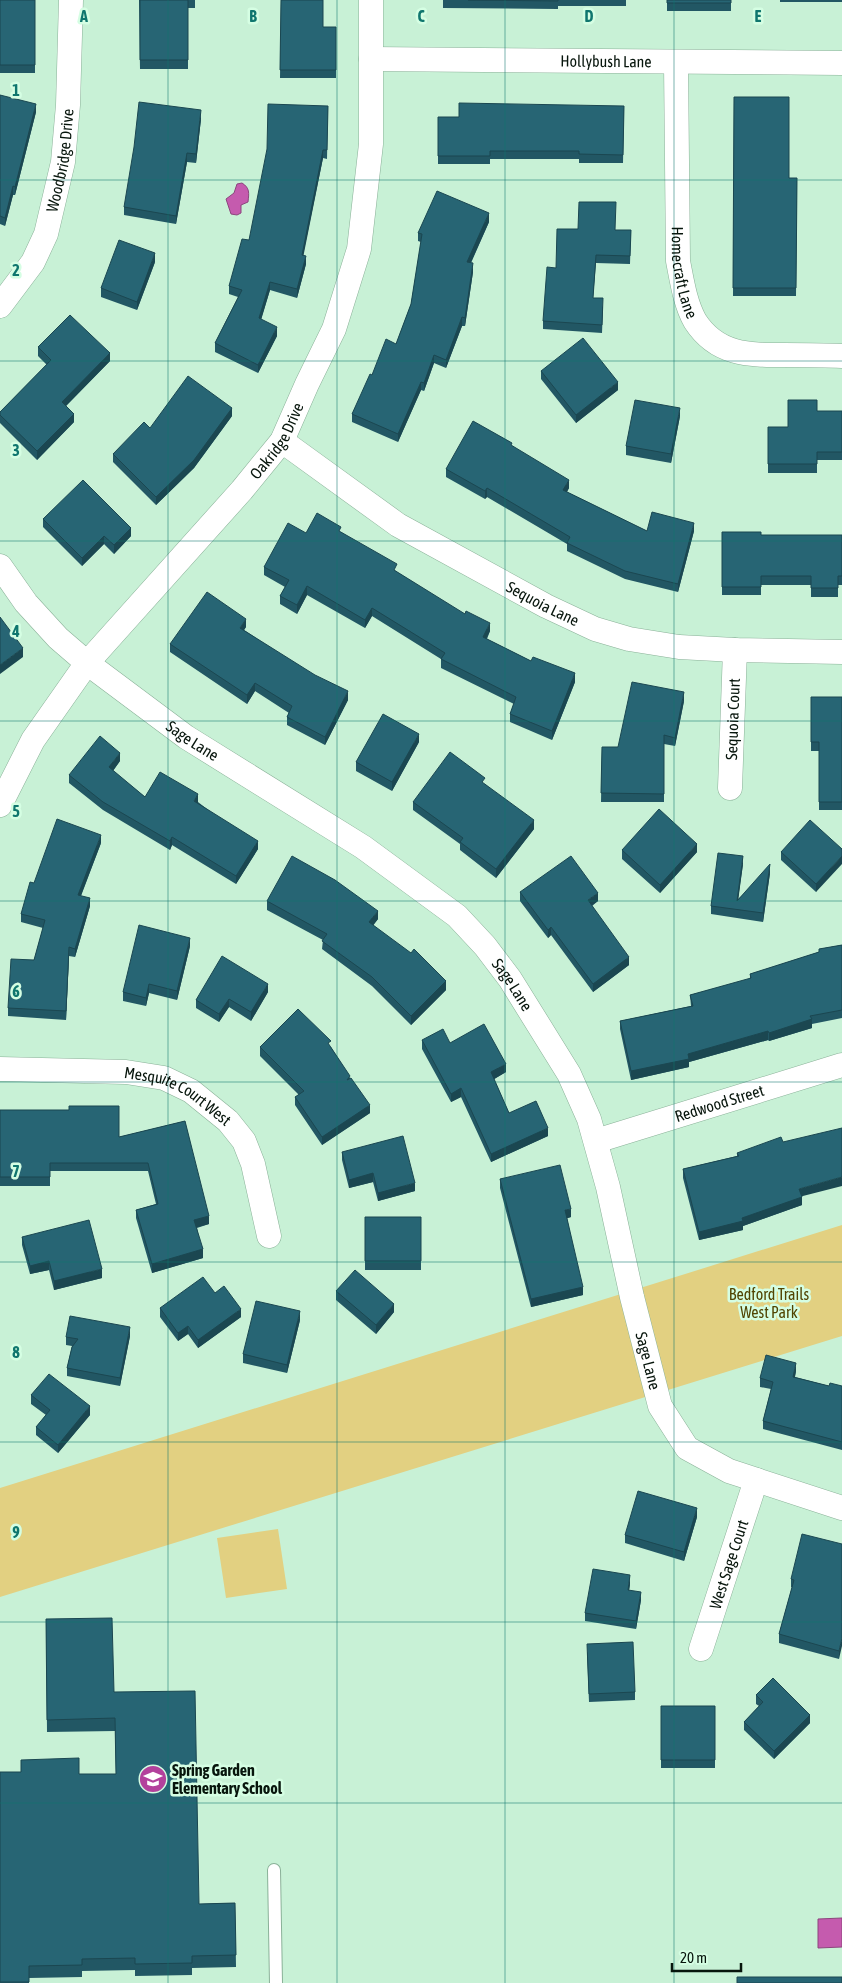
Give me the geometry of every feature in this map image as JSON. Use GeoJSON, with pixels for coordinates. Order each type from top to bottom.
{"type":"FeatureCollection","features":[{"type":"Feature","properties":{"kind":"street","name":"Woodbridge Drive"},"geometry":{"type":"LineString","coordinates":[[0,306],[33,262],[46,234],[63,162],[68,105],[71,0]]}},
{"type":"Feature","properties":{"kind":"street","name":"Oakridge Drive"},"geometry":{"type":"LineString","coordinates":[[0,805],[33,740],[87,663],[242,490],[282,441],[334,329],[359,249],[371,144],[371,0]]}},
{"type":"Feature","properties":{"kind":"street","name":"Hollybush Lane"},"geometry":{"type":"LineString","coordinates":[[371,59],[842,63]]}},
{"type":"Feature","properties":{"kind":"street","name":"Homecraft Lane"},"geometry":{"type":"LineString","coordinates":[[676,63],[678,261],[684,292],[695,320],[710,339],[731,351],[748,355],[842,356]]}},
{"type":"Feature","properties":{"kind":"street","name":"Sequoia Lane"},"geometry":{"type":"LineString","coordinates":[[282,441],[398,525],[546,606],[595,629],[628,639],[679,647],[842,652]]}},
{"type":"Feature","properties":{"kind":"street","name":"Sage Lane"},"geometry":{"type":"LineString","coordinates":[[0,566],[26,603],[58,638],[87,663],[186,737],[363,847],[457,916],[485,946],[510,979],[569,1074],[589,1119],[608,1187],[632,1297],[660,1406],[687,1448],[729,1471],[842,1508]]}},
{"type":"Feature","properties":{"kind":"street","name":"Sequoia Court"},"geometry":{"type":"LineString","coordinates":[[730,788],[735,650]]}},
{"type":"Feature","properties":{"kind":"street","name":"Redwood Street"},"geometry":{"type":"LineString","coordinates":[[596,1141],[842,1065]]}},
{"type":"Feature","properties":{"kind":"street","name":"Mesquite Court West"},"geometry":{"type":"LineString","coordinates":[[0,1069],[126,1072],[164,1078],[192,1091],[228,1121],[244,1141],[253,1164],[269,1236]]}},
{"type":"Feature","properties":{"kind":"street","name":"West Sage Court"},"geometry":{"type":"LineString","coordinates":[[702,1649],[756,1480]]}},
{"type":"Feature","properties":{"kind":"lane"},"geometry":{"type":"LineString","coordinates":[[274,1870],[276,1983]]}},
{"type":"Feature","properties":{"kind":"green space","name":"Bedford Trails West Park"},"geometry":{"type":"Polygon","coordinates":[[[842,1225],[842,1336],[0,1597],[0,1488],[842,1225]]]}},
{"type":"Feature","properties":{"kind":"green space"},"geometry":{"type":"Polygon","coordinates":[[[278,1529],[287,1589],[226,1598],[217,1538],[278,1529]]]}},
{"type":"Feature","properties":{"kind":"shaded area"},"geometry":{"type":"Polygon","coordinates":[[[242,183],[248,191],[248,202],[241,205],[241,213],[237,215],[231,214],[226,199],[234,193],[237,184],[242,183]]]}},
{"type":"Feature","properties":{"kind":"shaded area"},"geometry":{"type":"Polygon","coordinates":[[[842,1918],[842,1947],[818,1948],[818,1919],[842,1918]]]}},
{"type":"Feature","properties":{"kind":"building"},"geometry":{"type":"Polygon","coordinates":[[[0,0],[35,0],[35,65],[0,65],[0,0]]]}},
{"type":"Feature","properties":{"kind":"building"},"geometry":{"type":"Polygon","coordinates":[[[140,0],[188,0],[188,60],[140,60],[140,0]]]}},
{"type":"Feature","properties":{"kind":"building"},"geometry":{"type":"Polygon","coordinates":[[[281,0],[323,0],[323,27],[336,27],[336,70],[280,70],[281,0]]]}},
{"type":"Feature","properties":{"kind":"building"},"geometry":{"type":"Polygon","coordinates":[[[468,0],[558,0],[558,1],[468,0]]]}},
{"type":"Feature","properties":{"kind":"building"},"geometry":{"type":"Polygon","coordinates":[[[667,0],[731,0],[731,3],[667,3],[667,0]]]}},
{"type":"Feature","properties":{"kind":"building"},"geometry":{"type":"Polygon","coordinates":[[[0,95],[36,104],[15,187],[13,186],[5,218],[0,216],[0,95]]]}},
{"type":"Feature","properties":{"kind":"building"},"geometry":{"type":"Polygon","coordinates":[[[734,97],[789,97],[789,178],[797,178],[796,288],[733,288],[734,97]]]}},
{"type":"Feature","properties":{"kind":"building"},"geometry":{"type":"Polygon","coordinates":[[[139,102],[201,110],[196,154],[187,153],[176,216],[124,207],[139,102]]]}},
{"type":"Feature","properties":{"kind":"building"},"geometry":{"type":"Polygon","coordinates":[[[459,103],[624,106],[623,155],[579,154],[579,151],[490,151],[490,156],[438,156],[438,117],[459,117],[459,103]]]}},
{"type":"Feature","properties":{"kind":"building"},"geometry":{"type":"Polygon","coordinates":[[[268,104],[328,106],[327,150],[323,150],[302,255],[306,256],[297,289],[270,282],[259,318],[277,327],[258,365],[215,343],[242,290],[229,286],[242,239],[249,240],[267,149],[268,104]]]}},
{"type":"Feature","properties":{"kind":"building"},"geometry":{"type":"Polygon","coordinates":[[[437,191],[489,213],[467,262],[473,263],[465,318],[462,317],[446,360],[434,355],[424,383],[421,382],[398,434],[352,414],[370,374],[372,375],[386,339],[396,344],[411,304],[422,234],[418,233],[437,191]]]}},
{"type":"Feature","properties":{"kind":"building"},"geometry":{"type":"Polygon","coordinates":[[[579,202],[616,202],[615,230],[631,230],[630,256],[596,255],[593,298],[603,298],[602,325],[543,321],[547,267],[556,268],[557,229],[578,229],[579,202]]]}},
{"type":"Feature","properties":{"kind":"building"},"geometry":{"type":"Polygon","coordinates":[[[119,240],[155,253],[137,302],[101,288],[119,240]]]}},
{"type":"Feature","properties":{"kind":"building"},"geometry":{"type":"Polygon","coordinates":[[[70,315],[110,353],[62,402],[74,414],[37,451],[0,415],[0,412],[51,360],[38,347],[70,315]]]}},
{"type":"Feature","properties":{"kind":"building"},"geometry":{"type":"Polygon","coordinates":[[[583,338],[618,382],[576,415],[541,371],[583,338]]]}},
{"type":"Feature","properties":{"kind":"building"},"geometry":{"type":"Polygon","coordinates":[[[188,376],[232,408],[194,460],[156,497],[113,454],[144,422],[150,428],[188,376]]]}},
{"type":"Feature","properties":{"kind":"building"},"geometry":{"type":"Polygon","coordinates":[[[635,400],[680,408],[671,454],[626,446],[635,400]]]}},
{"type":"Feature","properties":{"kind":"building"},"geometry":{"type":"Polygon","coordinates":[[[788,400],[817,400],[817,411],[842,411],[842,452],[817,452],[817,464],[768,464],[768,427],[788,427],[788,400]]]}},
{"type":"Feature","properties":{"kind":"building"},"geometry":{"type":"Polygon","coordinates":[[[473,421],[512,443],[511,445],[569,480],[563,490],[647,531],[652,512],[694,523],[678,584],[625,571],[567,543],[570,537],[487,488],[485,491],[446,469],[473,421]]]}},
{"type":"Feature","properties":{"kind":"building"},"geometry":{"type":"Polygon","coordinates":[[[83,480],[131,528],[114,545],[104,536],[82,558],[43,519],[83,480]]]}},
{"type":"Feature","properties":{"kind":"building"},"geometry":{"type":"Polygon","coordinates":[[[317,513],[341,527],[339,531],[397,564],[394,570],[465,614],[466,611],[490,623],[483,637],[531,661],[533,657],[575,673],[552,731],[510,714],[516,697],[441,659],[445,653],[372,608],[365,620],[307,586],[297,605],[280,596],[289,580],[264,567],[288,523],[306,533],[317,513]]]}},
{"type":"Feature","properties":{"kind":"building"},"geometry":{"type":"Polygon","coordinates":[[[722,532],[761,532],[761,535],[842,535],[842,576],[838,576],[838,588],[811,588],[811,576],[761,576],[761,587],[722,587],[722,532]]]}},
{"type":"Feature","properties":{"kind":"building"},"geometry":{"type":"Polygon","coordinates":[[[207,592],[246,619],[240,628],[315,675],[348,691],[325,737],[287,717],[292,706],[255,683],[247,695],[170,644],[207,592]]]}},
{"type":"Feature","properties":{"kind":"building"},"geometry":{"type":"Polygon","coordinates":[[[0,617],[23,648],[0,665],[0,617]]]}},
{"type":"Feature","properties":{"kind":"building"},"geometry":{"type":"Polygon","coordinates":[[[632,682],[684,692],[675,738],[664,735],[664,794],[601,793],[602,747],[618,747],[632,682]]]}},
{"type":"Feature","properties":{"kind":"building"},"geometry":{"type":"Polygon","coordinates":[[[811,697],[842,697],[842,802],[819,802],[819,742],[811,742],[811,697]]]}},
{"type":"Feature","properties":{"kind":"building"},"geometry":{"type":"Polygon","coordinates":[[[383,714],[419,734],[392,782],[356,762],[383,714]]]}},
{"type":"Feature","properties":{"kind":"building"},"geometry":{"type":"Polygon","coordinates":[[[100,736],[120,753],[109,767],[145,797],[160,772],[198,794],[194,801],[258,841],[236,876],[172,837],[170,841],[103,802],[69,775],[100,736]]]}},
{"type":"Feature","properties":{"kind":"building"},"geometry":{"type":"Polygon","coordinates":[[[450,752],[485,778],[482,782],[534,820],[496,869],[460,842],[463,838],[413,802],[450,752]]]}},
{"type":"Feature","properties":{"kind":"building"},"geometry":{"type":"Polygon","coordinates":[[[659,809],[697,844],[660,885],[622,850],[659,809]]]}},
{"type":"Feature","properties":{"kind":"building"},"geometry":{"type":"Polygon","coordinates":[[[57,819],[101,835],[78,895],[90,898],[75,949],[69,947],[66,1011],[8,1008],[11,959],[34,960],[45,920],[21,914],[30,882],[34,883],[57,819]]]}},
{"type":"Feature","properties":{"kind":"building"},"geometry":{"type":"Polygon","coordinates":[[[810,820],[842,849],[842,856],[816,884],[781,852],[810,820]]]}},
{"type":"Feature","properties":{"kind":"building"},"geometry":{"type":"Polygon","coordinates":[[[718,853],[743,856],[737,901],[770,864],[763,913],[711,906],[718,853]]]}},
{"type":"Feature","properties":{"kind":"building"},"geometry":{"type":"Polygon","coordinates":[[[292,856],[335,880],[378,911],[369,922],[411,953],[414,949],[446,981],[411,1016],[372,977],[322,941],[327,934],[267,901],[292,856]]]}},
{"type":"Feature","properties":{"kind":"building"},"geometry":{"type":"Polygon","coordinates":[[[571,856],[598,893],[588,900],[629,957],[593,984],[551,927],[548,930],[520,892],[571,856]]]}},
{"type":"Feature","properties":{"kind":"building"},"geometry":{"type":"Polygon","coordinates":[[[139,925],[190,938],[177,991],[149,984],[146,998],[123,992],[139,925]]]}},
{"type":"Feature","properties":{"kind":"building"},"geometry":{"type":"Polygon","coordinates":[[[842,945],[842,1010],[810,1016],[812,1019],[769,1033],[768,1031],[688,1054],[689,1059],[631,1071],[620,1021],[693,1006],[690,995],[751,978],[750,974],[819,952],[819,949],[842,945]]]}},
{"type":"Feature","properties":{"kind":"building"},"geometry":{"type":"Polygon","coordinates":[[[222,956],[268,984],[251,1012],[229,999],[219,1014],[196,1000],[222,956]]]}},
{"type":"Feature","properties":{"kind":"building"},"geometry":{"type":"Polygon","coordinates":[[[298,1009],[331,1041],[328,1043],[350,1076],[347,1080],[351,1078],[370,1105],[322,1137],[295,1097],[304,1091],[260,1047],[298,1009]]]}},
{"type":"Feature","properties":{"kind":"building"},"geometry":{"type":"Polygon","coordinates":[[[484,1024],[506,1064],[491,1072],[509,1113],[536,1101],[548,1128],[491,1154],[461,1088],[451,1094],[422,1040],[443,1029],[450,1043],[484,1024]]]}},
{"type":"Feature","properties":{"kind":"building"},"geometry":{"type":"Polygon","coordinates":[[[69,1106],[119,1106],[119,1137],[185,1121],[209,1216],[194,1220],[203,1249],[152,1264],[136,1210],[158,1204],[148,1163],[50,1163],[50,1177],[0,1177],[0,1110],[69,1110],[69,1106]]]}},
{"type":"Feature","properties":{"kind":"building"},"geometry":{"type":"Polygon","coordinates":[[[842,1128],[842,1177],[799,1189],[802,1197],[742,1218],[743,1221],[699,1232],[683,1169],[739,1156],[737,1153],[781,1137],[783,1142],[842,1128]]]}},
{"type":"Feature","properties":{"kind":"building"},"geometry":{"type":"Polygon","coordinates":[[[403,1136],[415,1183],[378,1193],[373,1173],[349,1180],[342,1152],[403,1136]]]}},
{"type":"Feature","properties":{"kind":"building"},"geometry":{"type":"Polygon","coordinates":[[[560,1165],[571,1209],[565,1210],[583,1287],[531,1299],[500,1179],[560,1165]]]}},
{"type":"Feature","properties":{"kind":"building"},"geometry":{"type":"Polygon","coordinates":[[[365,1217],[421,1217],[421,1261],[365,1261],[365,1217]]]}},
{"type":"Feature","properties":{"kind":"building"},"geometry":{"type":"Polygon","coordinates":[[[89,1220],[102,1269],[54,1281],[49,1261],[30,1266],[22,1237],[89,1220]]]}},
{"type":"Feature","properties":{"kind":"building"},"geometry":{"type":"Polygon","coordinates":[[[355,1270],[394,1304],[376,1325],[336,1291],[355,1270]]]}},
{"type":"Feature","properties":{"kind":"building"},"geometry":{"type":"Polygon","coordinates":[[[203,1277],[215,1293],[224,1286],[241,1309],[198,1340],[188,1326],[178,1333],[160,1308],[203,1277]]]}},
{"type":"Feature","properties":{"kind":"building"},"geometry":{"type":"Polygon","coordinates":[[[256,1301],[300,1311],[287,1365],[243,1354],[256,1301]]]}},
{"type":"Feature","properties":{"kind":"building"},"geometry":{"type":"Polygon","coordinates":[[[70,1316],[130,1327],[120,1378],[67,1368],[72,1347],[78,1339],[66,1337],[70,1316]]]}},
{"type":"Feature","properties":{"kind":"building"},"geometry":{"type":"Polygon","coordinates":[[[766,1355],[796,1363],[793,1377],[829,1386],[830,1383],[842,1386],[842,1442],[763,1421],[773,1382],[760,1378],[766,1355]]]}},
{"type":"Feature","properties":{"kind":"building"},"geometry":{"type":"Polygon","coordinates":[[[49,1374],[90,1406],[58,1445],[36,1427],[50,1410],[31,1395],[49,1374]]]}},
{"type":"Feature","properties":{"kind":"building"},"geometry":{"type":"Polygon","coordinates":[[[638,1491],[697,1508],[684,1552],[625,1535],[638,1491]]]}},
{"type":"Feature","properties":{"kind":"building"},"geometry":{"type":"Polygon","coordinates":[[[802,1534],[842,1544],[842,1638],[839,1651],[779,1634],[794,1580],[791,1579],[802,1534]]]}},
{"type":"Feature","properties":{"kind":"building"},"geometry":{"type":"Polygon","coordinates":[[[593,1569],[630,1575],[628,1590],[641,1592],[636,1621],[585,1613],[593,1569]]]}},
{"type":"Feature","properties":{"kind":"building"},"geometry":{"type":"Polygon","coordinates":[[[112,1618],[114,1692],[195,1691],[199,1904],[235,1903],[236,1955],[192,1956],[192,1963],[135,1964],[135,1958],[82,1959],[82,1965],[29,1966],[29,1982],[0,1982],[0,1772],[21,1772],[21,1760],[79,1758],[79,1774],[116,1774],[115,1718],[47,1720],[46,1619],[112,1618]]]}},
{"type":"Feature","properties":{"kind":"building"},"geometry":{"type":"Polygon","coordinates":[[[633,1642],[635,1692],[589,1694],[587,1644],[633,1642]]]}},
{"type":"Feature","properties":{"kind":"building"},"geometry":{"type":"Polygon","coordinates":[[[773,1678],[810,1715],[774,1751],[744,1722],[763,1702],[756,1695],[773,1678]]]}},
{"type":"Feature","properties":{"kind":"building"},"geometry":{"type":"Polygon","coordinates":[[[661,1706],[715,1706],[715,1760],[661,1760],[661,1706]]]}},
{"type":"Feature","properties":{"kind":"building"},"geometry":{"type":"Polygon","coordinates":[[[737,1977],[842,1977],[842,1983],[737,1983],[737,1977]]]}},
{"type":"Feature","properties":{"kind":"place","name":"Spring Garden Elementary School"},"geometry":{"type":"Point","coordinates":[153,1779]}}]}
